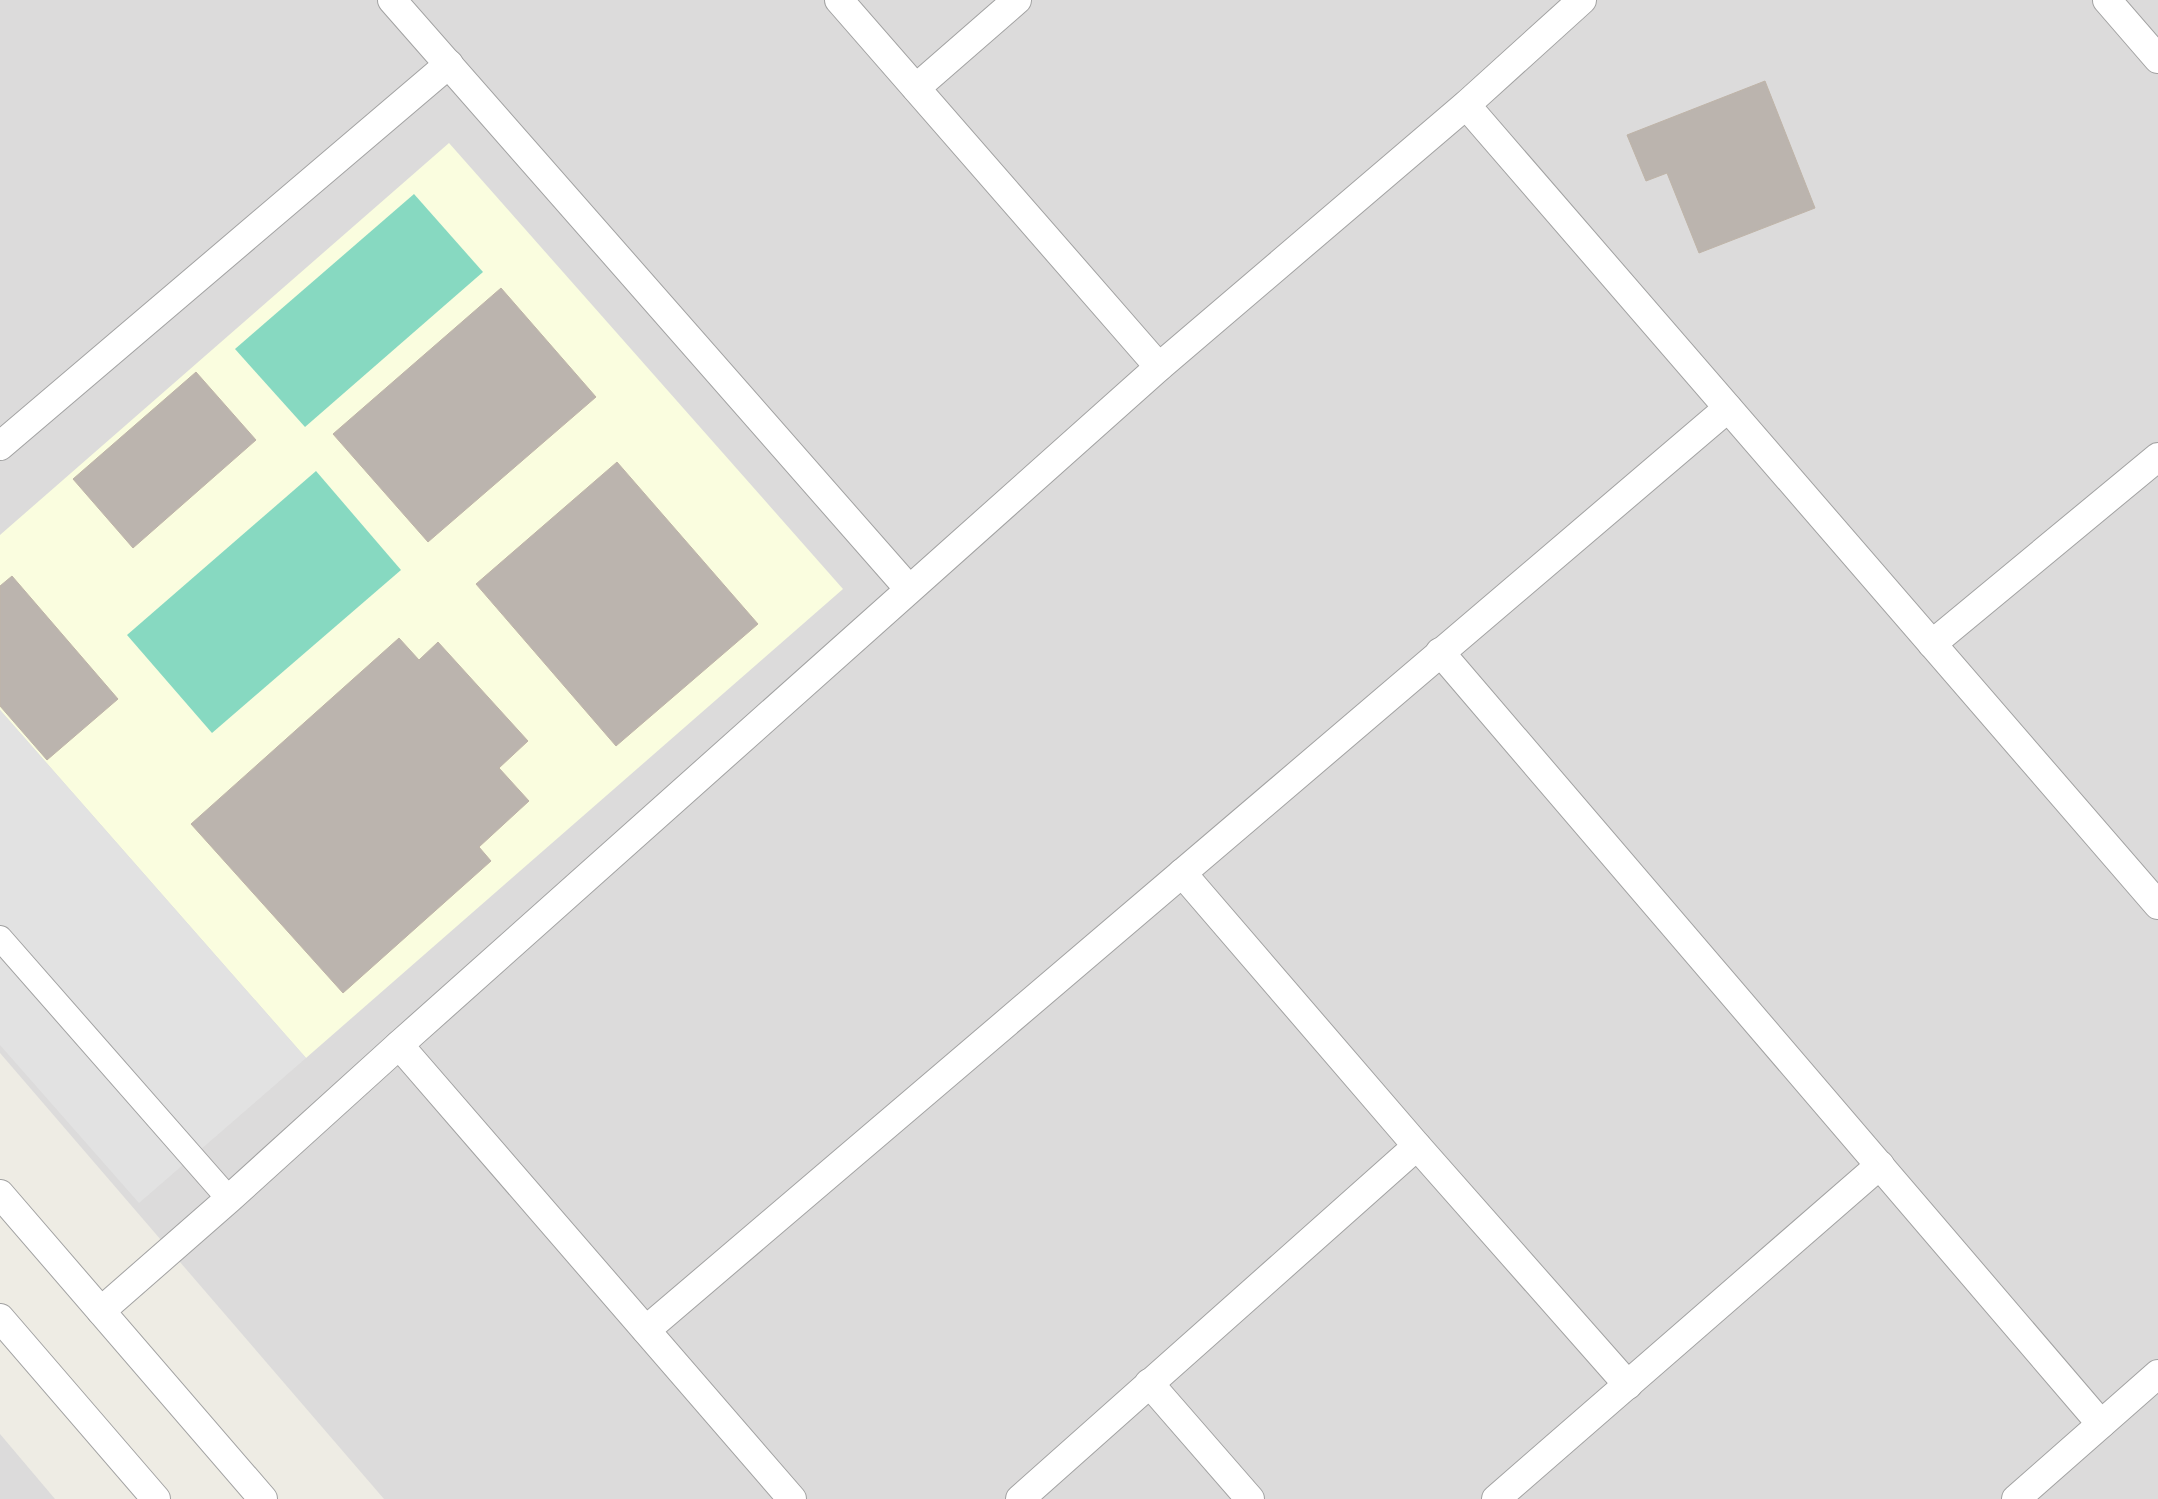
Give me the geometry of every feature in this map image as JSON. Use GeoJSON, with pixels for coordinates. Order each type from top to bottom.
{"type":"FeatureCollection","features":[{"type":"Feature","properties":{"kind":"street"},"geometry":{"type":"LineString","coordinates":[[392,0],[909,589]]}},
{"type":"Feature","properties":{"kind":"street"},"geometry":{"type":"LineString","coordinates":[[839,0],[1159,366]]}},
{"type":"Feature","properties":{"kind":"street"},"geometry":{"type":"LineString","coordinates":[[916,88],[1017,0]]}},
{"type":"Feature","properties":{"kind":"street"},"geometry":{"type":"LineString","coordinates":[[101,1311],[229,1199],[1159,366],[1466,105],[1582,0]]}},
{"type":"Feature","properties":{"kind":"street"},"geometry":{"type":"LineString","coordinates":[[2107,0],[2158,59]]}},
{"type":"Feature","properties":{"kind":"street"},"geometry":{"type":"LineString","coordinates":[[0,446],[449,64]]}},
{"type":"Feature","properties":{"kind":"street"},"geometry":{"type":"LineString","coordinates":[[1466,105],[2158,905]]}},
{"type":"Feature","properties":{"kind":"street"},"geometry":{"type":"LineString","coordinates":[[646,1330],[1728,408]]}},
{"type":"Feature","properties":{"kind":"street"},"geometry":{"type":"LineString","coordinates":[[1932,644],[2158,457]]}},
{"type":"Feature","properties":{"kind":"street"},"geometry":{"type":"LineString","coordinates":[[1440,652],[2101,1424]]}},
{"type":"Feature","properties":{"kind":"street"},"geometry":{"type":"LineString","coordinates":[[1182,873],[1417,1146],[1628,1385]]}},
{"type":"Feature","properties":{"kind":"street"},"geometry":{"type":"LineString","coordinates":[[399,1045],[792,1499]]}},
{"type":"Feature","properties":{"kind":"street"},"geometry":{"type":"LineString","coordinates":[[1020,1499],[1417,1146]]}},
{"type":"Feature","properties":{"kind":"street"},"geometry":{"type":"LineString","coordinates":[[1496,1499],[1880,1165]]}},
{"type":"Feature","properties":{"kind":"street"},"geometry":{"type":"LineString","coordinates":[[0,1194],[263,1499]]}},
{"type":"Feature","properties":{"kind":"street"},"geometry":{"type":"LineString","coordinates":[[0,1318],[156,1499]]}},
{"type":"Feature","properties":{"kind":"street"},"geometry":{"type":"LineString","coordinates":[[2016,1499],[2158,1374]]}},
{"type":"Feature","properties":{"kind":"street"},"geometry":{"type":"LineString","coordinates":[[1150,1383],[1250,1499]]}},
{"type":"Feature","properties":{"kind":"lane"},"geometry":{"type":"LineString","coordinates":[[0,938],[229,1199]]}},
{"type":"Feature","properties":{"kind":"shaded area"},"geometry":{"type":"Polygon","coordinates":[[[0,0],[2158,0],[2158,1499],[384,1499],[0,1053],[0,0]]]}},
{"type":"Feature","properties":{"kind":"shaded area"},"geometry":{"type":"Polygon","coordinates":[[[449,143],[843,589],[306,1058],[0,710],[0,535],[449,143]]]}},
{"type":"Feature","properties":{"kind":"shaded area"},"geometry":{"type":"Polygon","coordinates":[[[0,710],[306,1058],[139,1203],[0,1045],[0,710]]]}},
{"type":"Feature","properties":{"kind":"shaded area"},"geometry":{"type":"Polygon","coordinates":[[[0,1434],[55,1499],[0,1499],[0,1434]]]}},
{"type":"Feature","properties":{"kind":"green space"},"geometry":{"type":"Polygon","coordinates":[[[414,194],[483,272],[305,427],[235,349],[414,194]]]}},
{"type":"Feature","properties":{"kind":"green space"},"geometry":{"type":"Polygon","coordinates":[[[316,471],[401,570],[212,733],[127,635],[316,471]]]}},
{"type":"Feature","properties":{"kind":"building"},"geometry":{"type":"Polygon","coordinates":[[[1765,81],[1815,208],[1699,253],[1667,173],[1646,181],[1627,135],[1765,81]]]}},
{"type":"Feature","properties":{"kind":"building"},"geometry":{"type":"Polygon","coordinates":[[[501,288],[596,397],[428,542],[333,434],[501,288]]]}},
{"type":"Feature","properties":{"kind":"building"},"geometry":{"type":"Polygon","coordinates":[[[196,372],[256,440],[133,548],[73,479],[196,372]]]}},
{"type":"Feature","properties":{"kind":"building"},"geometry":{"type":"Polygon","coordinates":[[[617,462],[758,624],[616,746],[476,584],[617,462]]]}},
{"type":"Feature","properties":{"kind":"building"},"geometry":{"type":"Polygon","coordinates":[[[12,576],[118,699],[47,760],[0,706],[0,586],[12,576]]]}},
{"type":"Feature","properties":{"kind":"building"},"geometry":{"type":"Polygon","coordinates":[[[399,638],[419,660],[438,642],[528,741],[499,768],[529,801],[479,847],[491,861],[343,993],[191,824],[399,638]]]}}]}
